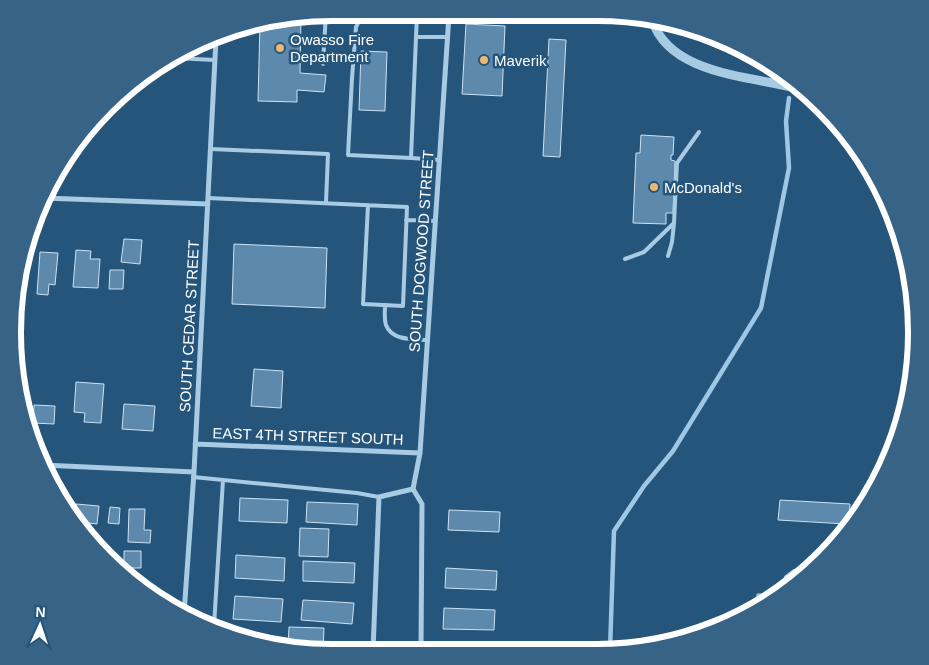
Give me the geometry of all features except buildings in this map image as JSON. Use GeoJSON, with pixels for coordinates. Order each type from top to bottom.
{"type":"FeatureCollection","features":[{"type":"Feature","properties":{"kind":"street","name":"SOUTH DOGWOOD STREET"},"geometry":{"type":"LineString","coordinates":[[413,489],[420,453],[448,21]]}},
{"type":"Feature","properties":{"kind":"street"},"geometry":{"type":"LineString","coordinates":[[655,27],[670,48],[693,62],[728,73],[786,86]]}},
{"type":"Feature","properties":{"kind":"street","name":"SOUTH CEDAR STREET"},"geometry":{"type":"LineString","coordinates":[[185,606],[196,444],[216,44]]}},
{"type":"Feature","properties":{"kind":"street"},"geometry":{"type":"LineString","coordinates":[[52,198],[208,201]]}},
{"type":"Feature","properties":{"kind":"street","name":"EAST 4TH STREET SOUTH"},"geometry":{"type":"LineString","coordinates":[[196,444],[420,453]]}},
{"type":"Feature","properties":{"kind":"street"},"geometry":{"type":"LineString","coordinates":[[51,466],[194,475]]}},
{"type":"Feature","properties":{"kind":"street"},"geometry":{"type":"LineString","coordinates":[[373,644],[379,497],[413,489],[422,504],[421,644]]}},
{"type":"Feature","properties":{"kind":"lane"},"geometry":{"type":"LineString","coordinates":[[323,64],[326,21]]}},
{"type":"Feature","properties":{"kind":"lane"},"geometry":{"type":"LineString","coordinates":[[359,21],[356,27],[348,155],[439,160]]}},
{"type":"Feature","properties":{"kind":"lane"},"geometry":{"type":"LineString","coordinates":[[411,158],[417,21]]}},
{"type":"Feature","properties":{"kind":"lane"},"geometry":{"type":"LineString","coordinates":[[416,36],[447,37]]}},
{"type":"Feature","properties":{"kind":"lane"},"geometry":{"type":"LineString","coordinates":[[185,59],[215,60]]}},
{"type":"Feature","properties":{"kind":"lane"},"geometry":{"type":"LineString","coordinates":[[668,256],[674,223],[677,163],[699,132]]}},
{"type":"Feature","properties":{"kind":"lane"},"geometry":{"type":"LineString","coordinates":[[211,149],[328,154],[326,202]]}},
{"type":"Feature","properties":{"kind":"lane"},"geometry":{"type":"LineString","coordinates":[[208,201],[326,202],[406,207],[403,306],[363,304],[368,206]]}},
{"type":"Feature","properties":{"kind":"lane"},"geometry":{"type":"LineString","coordinates":[[406,220],[435,221]]}},
{"type":"Feature","properties":{"kind":"lane"},"geometry":{"type":"LineString","coordinates":[[625,259],[644,252],[674,223]]}},
{"type":"Feature","properties":{"kind":"lane"},"geometry":{"type":"LineString","coordinates":[[385,305],[386,324],[391,332],[402,339],[428,340]]}},
{"type":"Feature","properties":{"kind":"lane"},"geometry":{"type":"LineString","coordinates":[[194,475],[223,480],[379,497]]}},
{"type":"Feature","properties":{"kind":"lane"},"geometry":{"type":"LineString","coordinates":[[214,620],[223,480]]}},
{"type":"Feature","properties":{"kind":"lane"},"geometry":{"type":"LineString","coordinates":[[786,577],[796,571]]}},
{"type":"Feature","properties":{"kind":"waterway"},"geometry":{"type":"LineString","coordinates":[[610,643],[614,531],[644,486],[673,451],[761,308],[789,168],[786,121],[789,98]]}},
{"type":"Feature","properties":{"kind":"place","name":"Owasso Fire Department"},"geometry":{"type":"Point","coordinates":[280,48]}},
{"type":"Feature","properties":{"kind":"place","name":"Maverik"},"geometry":{"type":"Point","coordinates":[484,60]}},
{"type":"Feature","properties":{"kind":"place","name":"McDonald's"},"geometry":{"type":"Point","coordinates":[654,187]}}]}
